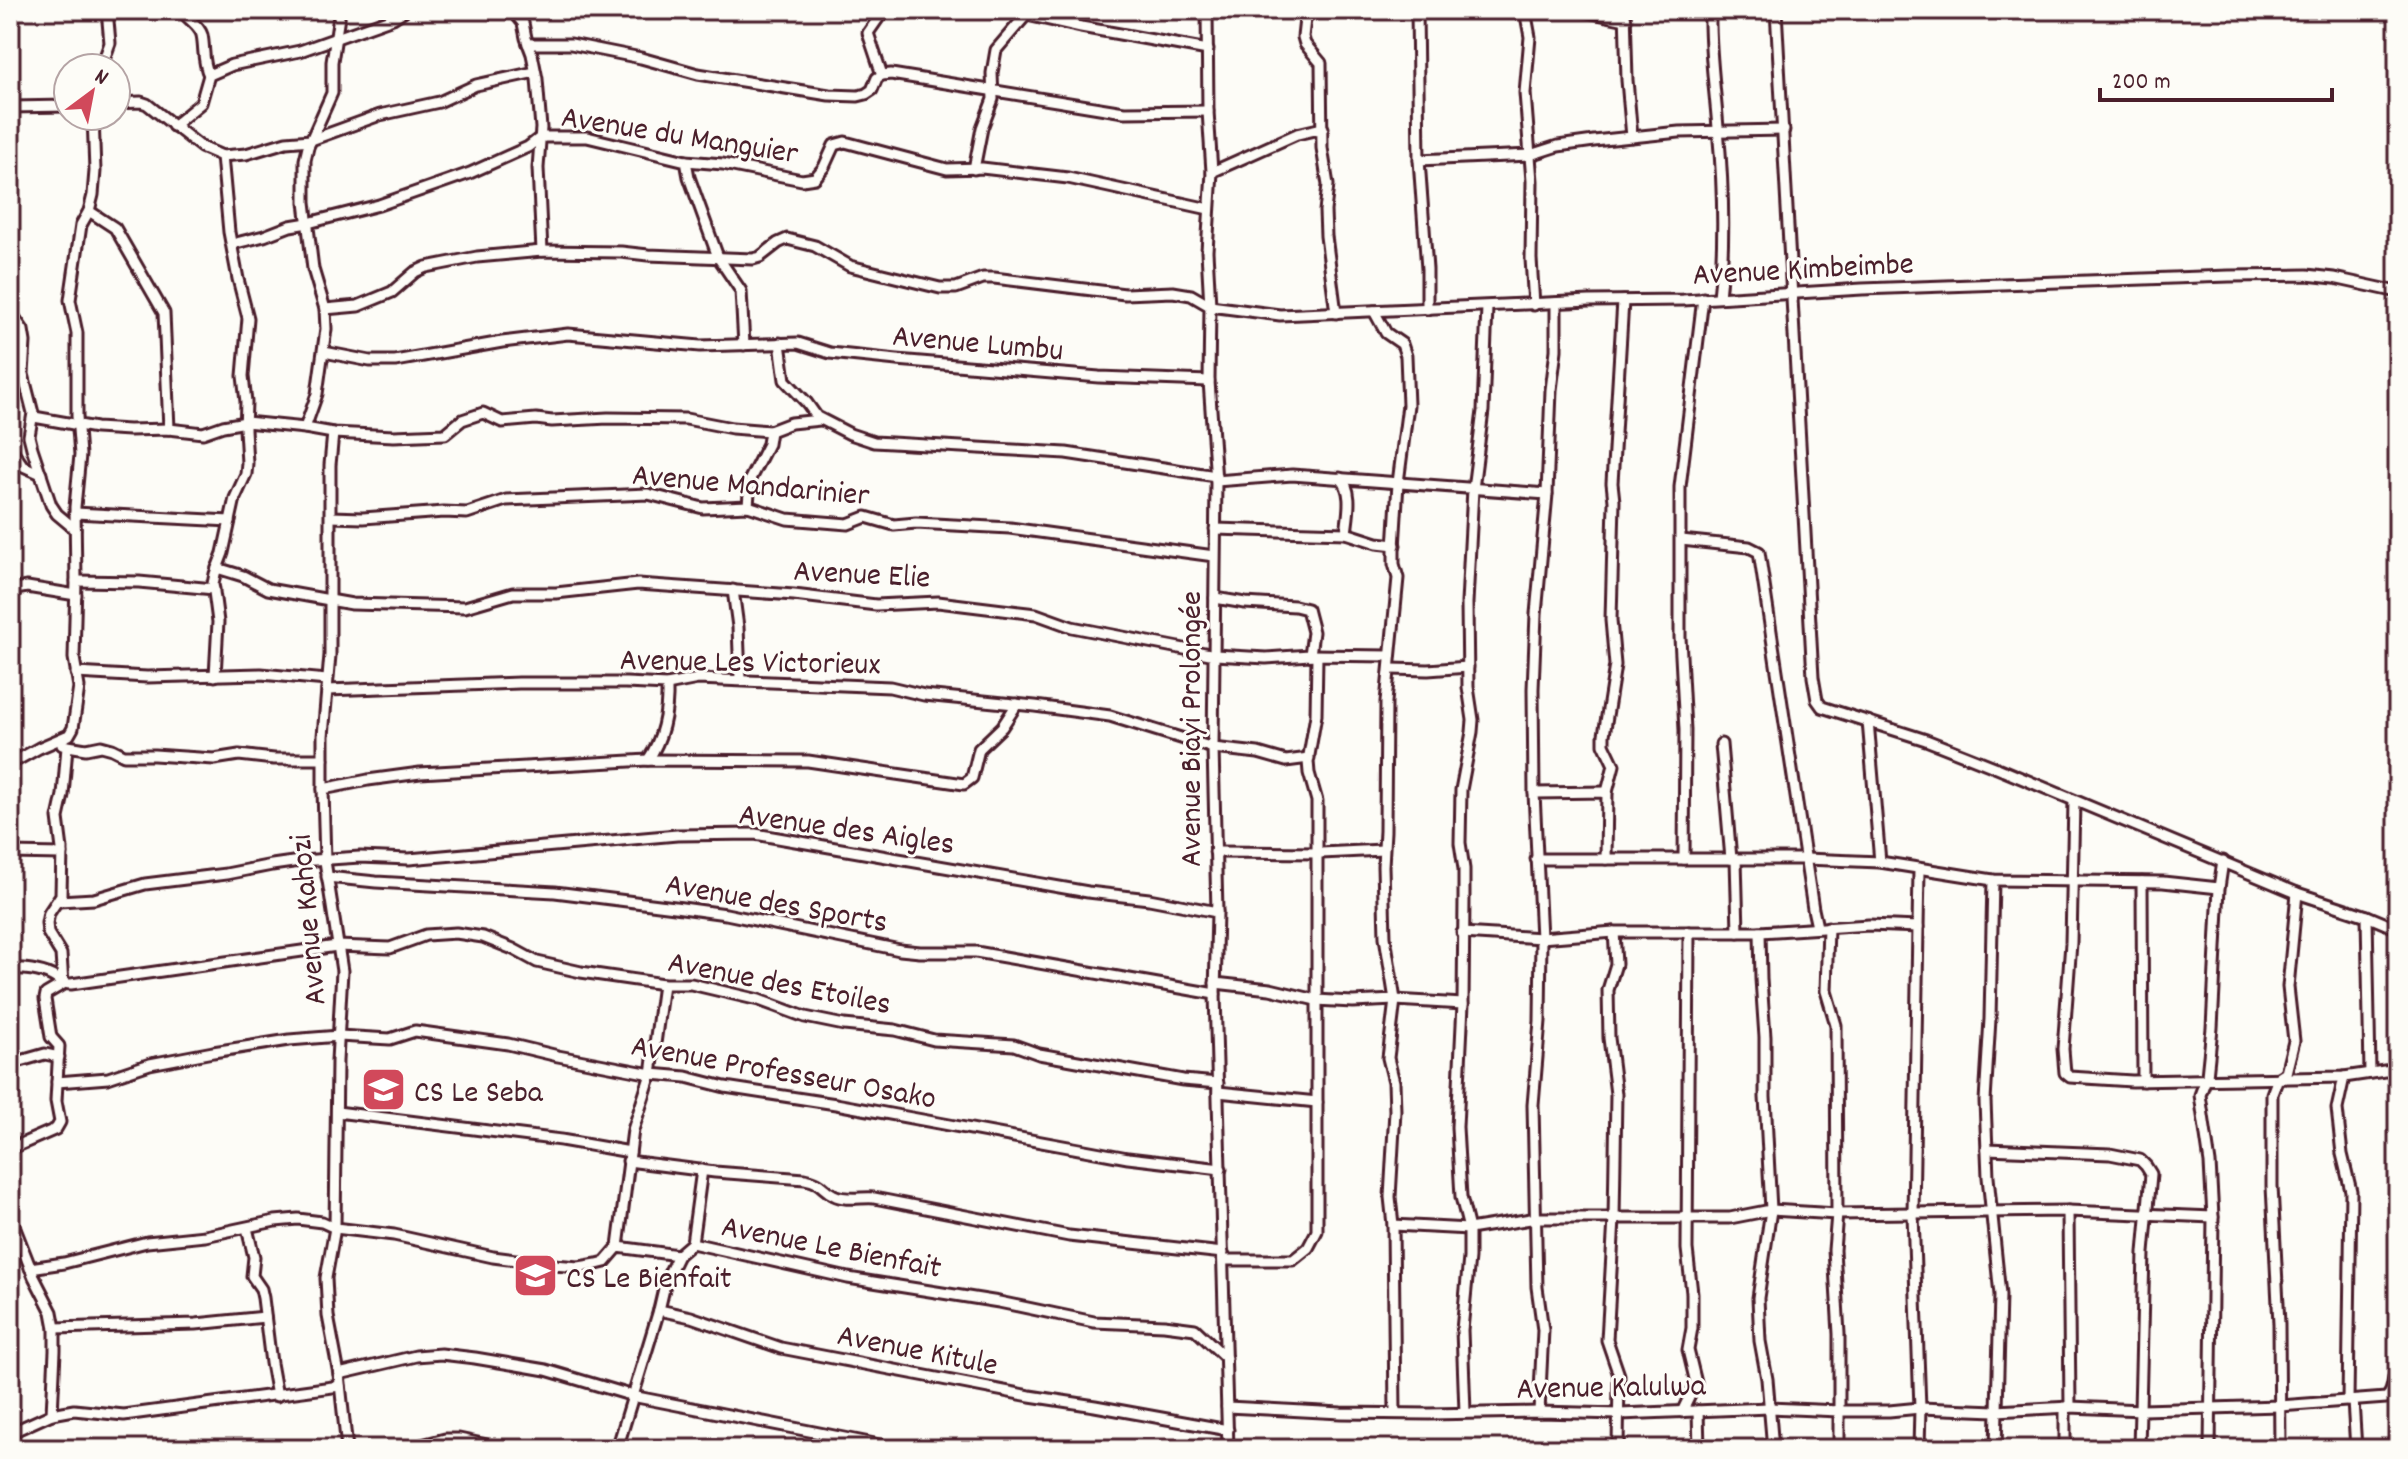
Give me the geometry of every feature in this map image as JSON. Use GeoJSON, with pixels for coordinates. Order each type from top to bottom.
{"type":"FeatureCollection","features":[{"type":"Feature","properties":{"kind":"street"},"geometry":{"type":"LineString","coordinates":[[107,10],[110,43],[107,52]]}},
{"type":"Feature","properties":{"kind":"street"},"geometry":{"type":"LineString","coordinates":[[173,126],[201,103],[209,75],[204,64],[203,37],[182,10]]}},
{"type":"Feature","properties":{"kind":"street"},"geometry":{"type":"LineString","coordinates":[[305,428],[317,394],[324,352],[325,309],[313,269],[305,202],[305,160],[332,93],[332,62],[340,15],[328,10]]}},
{"type":"Feature","properties":{"kind":"street"},"geometry":{"type":"LineString","coordinates":[[209,75],[232,65],[300,51],[393,18],[405,10]]}},
{"type":"Feature","properties":{"kind":"street"},"geometry":{"type":"LineString","coordinates":[[512,10],[523,23]]}},
{"type":"Feature","properties":{"kind":"street"},"geometry":{"type":"LineString","coordinates":[[522,10],[541,114],[538,168],[542,251]]}},
{"type":"Feature","properties":{"kind":"street"},"geometry":{"type":"LineString","coordinates":[[882,75],[868,33],[884,10]]}},
{"type":"Feature","properties":{"kind":"street"},"geometry":{"type":"LineString","coordinates":[[1005,10],[1208,50]]}},
{"type":"Feature","properties":{"kind":"street","name":"Avenue Biayi Prolongée"},"geometry":{"type":"LineString","coordinates":[[1207,10],[1212,172],[1207,251],[1209,381],[1216,447],[1213,748],[1217,912],[1215,994],[1228,1449]]}},
{"type":"Feature","properties":{"kind":"street"},"geometry":{"type":"LineString","coordinates":[[1306,10],[1303,37],[1321,63],[1322,148],[1328,185],[1326,236],[1336,313]]}},
{"type":"Feature","properties":{"kind":"street"},"geometry":{"type":"LineString","coordinates":[[1417,10],[1419,160],[1427,309]]}},
{"type":"Feature","properties":{"kind":"street"},"geometry":{"type":"LineString","coordinates":[[1525,10],[1530,37],[1525,93],[1534,305]]}},
{"type":"Feature","properties":{"kind":"street"},"geometry":{"type":"LineString","coordinates":[[1578,10],[1626,15],[1632,137]]}},
{"type":"Feature","properties":{"kind":"street"},"geometry":{"type":"LineString","coordinates":[[1710,10],[1709,44],[1719,131],[1722,227],[1719,297]]}},
{"type":"Feature","properties":{"kind":"street"},"geometry":{"type":"LineString","coordinates":[[1776,10],[1814,688],[1818,703],[1822,707],[1982,762],[2297,893],[2398,929]]}},
{"type":"Feature","properties":{"kind":"street"},"geometry":{"type":"LineString","coordinates":[[974,169],[982,128],[993,99],[992,73],[996,50],[1026,15]]}},
{"type":"Feature","properties":{"kind":"street"},"geometry":{"type":"LineString","coordinates":[[528,44],[571,44],[641,58],[698,74],[829,95],[866,94],[882,75],[1124,112],[1208,111]]}},
{"type":"Feature","properties":{"kind":"street"},"geometry":{"type":"LineString","coordinates":[[132,102],[147,104],[201,147],[222,156],[246,154],[286,142],[311,140],[380,115],[439,102],[476,85],[535,72]]}},
{"type":"Feature","properties":{"kind":"street"},"geometry":{"type":"LineString","coordinates":[[10,107],[52,106]]}},
{"type":"Feature","properties":{"kind":"street"},"geometry":{"type":"LineString","coordinates":[[1212,172],[1297,134],[1323,128]]}},
{"type":"Feature","properties":{"kind":"street"},"geometry":{"type":"LineString","coordinates":[[1419,160],[1530,155],[1558,146],[1679,132],[1784,130]]}},
{"type":"Feature","properties":{"kind":"street"},"geometry":{"type":"LineString","coordinates":[[10,764],[69,735],[73,728],[79,687],[74,658],[75,513],[80,455],[77,333],[70,300],[81,225],[93,195],[94,132]]}},
{"type":"Feature","properties":{"kind":"street","name":"Avenue du Manguier"},"geometry":{"type":"LineString","coordinates":[[232,244],[290,226],[379,205],[470,173],[528,147],[541,137],[587,137],[686,161],[723,164],[802,180],[815,178],[834,145],[845,142],[947,169],[1068,178],[1209,209]]}},
{"type":"Feature","properties":{"kind":"street"},"geometry":{"type":"LineString","coordinates":[[215,676],[218,622],[214,589],[217,568],[235,498],[246,474],[243,376],[248,318],[232,244],[222,156]]}},
{"type":"Feature","properties":{"kind":"street"},"geometry":{"type":"LineString","coordinates":[[686,161],[718,257],[741,291],[744,345]]}},
{"type":"Feature","properties":{"kind":"street"},"geometry":{"type":"LineString","coordinates":[[89,211],[115,228],[164,313],[169,429]]}},
{"type":"Feature","properties":{"kind":"street","name":"Avenue Kimbeimbe"},"geometry":{"type":"LineString","coordinates":[[718,257],[760,257],[787,239],[815,246],[850,266],[940,288],[956,288],[983,278],[994,278],[1125,294],[1173,292],[1191,295],[1210,306],[1280,315],[1862,289],[2307,275],[2398,292]]}},
{"type":"Feature","properties":{"kind":"street"},"geometry":{"type":"LineString","coordinates":[[325,309],[358,306],[392,292],[415,272],[426,267],[477,257],[542,251],[718,257]]}},
{"type":"Feature","properties":{"kind":"street"},"geometry":{"type":"LineString","coordinates":[[1684,859],[1680,487],[1703,298]]}},
{"type":"Feature","properties":{"kind":"street"},"geometry":{"type":"LineString","coordinates":[[1606,859],[1607,792],[1614,765],[1604,744],[1604,735],[1615,665],[1611,620],[1612,483],[1623,301]]}},
{"type":"Feature","properties":{"kind":"street"},"geometry":{"type":"LineString","coordinates":[[1539,1412],[1543,1330],[1537,1287],[1533,1105],[1540,1036],[1541,938],[1533,717],[1536,614],[1547,494],[1556,303]]}},
{"type":"Feature","properties":{"kind":"street"},"geometry":{"type":"LineString","coordinates":[[1465,1412],[1462,1330],[1469,1229],[1461,1197],[1457,1127],[1463,1004],[1461,790],[1473,720],[1467,603],[1473,489],[1483,411],[1487,307]]}},
{"type":"Feature","properties":{"kind":"street"},"geometry":{"type":"LineString","coordinates":[[10,311],[23,330],[25,342],[23,374],[34,417],[29,436],[51,505],[75,529]]}},
{"type":"Feature","properties":{"kind":"street"},"geometry":{"type":"LineString","coordinates":[[1374,311],[1386,333],[1402,344],[1406,356],[1408,405],[1398,483],[1394,564],[1398,578],[1386,702],[1383,850],[1385,937],[1395,1000],[1388,1058],[1394,1082],[1395,1111],[1390,1197],[1395,1413]]}},
{"type":"Feature","properties":{"kind":"street","name":"Avenue Lumbu"},"geometry":{"type":"LineString","coordinates":[[324,352],[370,361],[395,361],[568,334],[700,346],[798,343],[830,353],[1028,372],[1209,381]]}},
{"type":"Feature","properties":{"kind":"street"},"geometry":{"type":"LineString","coordinates":[[780,343],[785,380],[820,420],[874,442],[1066,453],[1216,479],[1292,475],[1547,494]]}},
{"type":"Feature","properties":{"kind":"street"},"geometry":{"type":"LineString","coordinates":[[34,417],[96,428],[129,430],[169,429],[203,433],[246,422],[333,433],[394,436],[445,434],[462,420],[483,413],[502,422],[651,417],[770,431],[791,423],[820,420]]}},
{"type":"Feature","properties":{"kind":"street"},"geometry":{"type":"LineString","coordinates":[[748,506],[750,479],[768,444],[770,431]]}},
{"type":"Feature","properties":{"kind":"street","name":"Avenue Kahozi"},"geometry":{"type":"LineString","coordinates":[[333,433],[330,465],[330,655],[323,789],[325,861],[342,971],[335,1228],[326,1278],[328,1316],[339,1374],[347,1449]]}},
{"type":"Feature","properties":{"kind":"street"},"geometry":{"type":"LineString","coordinates":[[10,447],[23,466],[41,474]]}},
{"type":"Feature","properties":{"kind":"street"},"geometry":{"type":"LineString","coordinates":[[1340,478],[1346,483],[1349,494],[1346,533]]}},
{"type":"Feature","properties":{"kind":"street","name":"Avenue Mandarinier"},"geometry":{"type":"LineString","coordinates":[[331,517],[467,513],[506,500],[648,494],[703,508],[748,506],[787,519],[848,524],[866,517],[894,525],[916,523],[1010,528],[1214,556]]}},
{"type":"Feature","properties":{"kind":"street"},"geometry":{"type":"LineString","coordinates":[[75,513],[230,521]]}},
{"type":"Feature","properties":{"kind":"street"},"geometry":{"type":"LineString","coordinates":[[1215,529],[1346,533],[1395,545]]}},
{"type":"Feature","properties":{"kind":"street"},"geometry":{"type":"LineString","coordinates":[[1681,540],[1749,547],[1759,552],[1805,859],[1823,927],[1826,991],[1836,1025],[1837,1214],[1834,1250],[1839,1334],[1839,1449]]}},
{"type":"Feature","properties":{"kind":"street","name":"Avenue Elie"},"geometry":{"type":"LineString","coordinates":[[217,568],[243,576],[268,589],[352,604],[465,607],[513,593],[556,593],[623,584],[794,595],[876,605],[938,602],[1036,614],[1072,627],[1215,655],[1266,658],[1390,656]]}},
{"type":"Feature","properties":{"kind":"street"},"geometry":{"type":"LineString","coordinates":[[76,581],[139,582],[214,589]]}},
{"type":"Feature","properties":{"kind":"street"},"geometry":{"type":"LineString","coordinates":[[10,590],[27,587],[76,595]]}},
{"type":"Feature","properties":{"kind":"street"},"geometry":{"type":"LineString","coordinates":[[733,590],[740,679]]}},
{"type":"Feature","properties":{"kind":"street"},"geometry":{"type":"LineString","coordinates":[[337,1112],[561,1140],[702,1170],[818,1182],[832,1195],[842,1198],[874,1198],[1069,1236],[1223,1256],[1293,1260],[1314,1240],[1317,1231],[1317,801],[1309,773],[1316,715],[1313,632],[1307,609],[1215,598]]}},
{"type":"Feature","properties":{"kind":"street"},"geometry":{"type":"LineString","coordinates":[[1391,669],[1468,667]]}},
{"type":"Feature","properties":{"kind":"street","name":"Avenue Les Victorieux"},"geometry":{"type":"LineString","coordinates":[[76,673],[147,677],[261,674],[327,685],[667,685],[698,679],[740,679],[890,687],[924,695],[1110,716],[1213,748],[1258,753],[1286,761],[1309,758]]}},
{"type":"Feature","properties":{"kind":"street"},"geometry":{"type":"LineString","coordinates":[[648,760],[662,737],[668,702],[667,685]]}},
{"type":"Feature","properties":{"kind":"street"},"geometry":{"type":"LineString","coordinates":[[323,789],[420,773],[648,760],[808,761],[964,784],[972,778],[979,749],[1002,727],[1017,704]]}},
{"type":"Feature","properties":{"kind":"street"},"geometry":{"type":"LineString","coordinates":[[1868,721],[1880,862]]}},
{"type":"Feature","properties":{"kind":"street"},"geometry":{"type":"LineString","coordinates":[[52,743],[86,749],[101,746],[124,755],[323,759]]}},
{"type":"Feature","properties":{"kind":"street"},"geometry":{"type":"LineString","coordinates":[[1721,744],[1734,859],[1738,932]]}},
{"type":"Feature","properties":{"kind":"street"},"geometry":{"type":"LineString","coordinates":[[63,984],[61,954],[48,933],[47,923],[49,913],[61,895],[62,854],[58,818],[67,747]]}},
{"type":"Feature","properties":{"kind":"street"},"geometry":{"type":"LineString","coordinates":[[1534,793],[1607,792]]}},
{"type":"Feature","properties":{"kind":"street"},"geometry":{"type":"LineString","coordinates":[[2074,801],[2071,943],[2063,1049],[2065,1073],[2070,1077],[2143,1081],[2344,1077],[2398,1069]]}},
{"type":"Feature","properties":{"kind":"street","name":"Avenue des Aigles"},"geometry":{"type":"LineString","coordinates":[[59,901],[94,899],[145,884],[272,865],[360,857],[409,859],[677,835],[755,834],[1217,912]]}},
{"type":"Feature","properties":{"kind":"street"},"geometry":{"type":"LineString","coordinates":[[1215,852],[1383,850]]}},
{"type":"Feature","properties":{"kind":"street"},"geometry":{"type":"LineString","coordinates":[[10,853],[62,854]]}},
{"type":"Feature","properties":{"kind":"street"},"geometry":{"type":"LineString","coordinates":[[1536,859],[1880,862],[1993,880],[2142,882],[2219,888]]}},
{"type":"Feature","properties":{"kind":"street"},"geometry":{"type":"LineString","coordinates":[[2210,1449],[2213,1217],[2210,1163],[2200,1104],[2212,1028],[2223,861]]}},
{"type":"Feature","properties":{"kind":"street"},"geometry":{"type":"LineString","coordinates":[[1919,870],[1913,1214],[1919,1449]]}},
{"type":"Feature","properties":{"kind":"street","name":"Avenue des Sports"},"geometry":{"type":"LineString","coordinates":[[327,877],[555,892],[713,912],[900,950],[976,952],[1215,994]]}},
{"type":"Feature","properties":{"kind":"street"},"geometry":{"type":"LineString","coordinates":[[1993,880],[1990,1019],[1985,1078],[1991,1212],[2000,1295],[1996,1449]]}},
{"type":"Feature","properties":{"kind":"street"},"geometry":{"type":"LineString","coordinates":[[2142,882],[2143,1081]]}},
{"type":"Feature","properties":{"kind":"street"},"geometry":{"type":"LineString","coordinates":[[2280,1449],[2272,1094],[2278,1078],[2286,1073],[2294,1041],[2288,987],[2297,893]]}},
{"type":"Feature","properties":{"kind":"street"},"geometry":{"type":"LineString","coordinates":[[2367,916],[2370,1073]]}},
{"type":"Feature","properties":{"kind":"street"},"geometry":{"type":"LineString","coordinates":[[1462,933],[1541,938],[1614,932],[1760,932],[1823,927],[1918,927]]}},
{"type":"Feature","properties":{"kind":"street"},"geometry":{"type":"LineString","coordinates":[[1614,932],[1616,964],[1608,990],[1609,1038],[1616,1094],[1614,1219],[1607,1340],[1619,1375],[1618,1449]]}},
{"type":"Feature","properties":{"kind":"street"},"geometry":{"type":"LineString","coordinates":[[1682,1412],[1696,1383],[1688,1350],[1692,1328],[1687,1249],[1689,932]]}},
{"type":"Feature","properties":{"kind":"street"},"geometry":{"type":"LineString","coordinates":[[1760,932],[1771,1210],[1758,1298],[1773,1449]]}},
{"type":"Feature","properties":{"kind":"street","name":"Avenue des Etoiles"},"geometry":{"type":"LineString","coordinates":[[63,984],[117,979],[337,946],[390,948],[426,935],[456,933],[483,937],[537,962],[663,984],[691,984],[844,1025],[895,1030],[934,1040],[1014,1045],[1039,1054],[1317,1102]]}},
{"type":"Feature","properties":{"kind":"street"},"geometry":{"type":"LineString","coordinates":[[10,969],[49,974],[63,984]]}},
{"type":"Feature","properties":{"kind":"street"},"geometry":{"type":"LineString","coordinates":[[1215,983],[1270,989],[1316,1000],[1463,1004]]}},
{"type":"Feature","properties":{"kind":"street"},"geometry":{"type":"LineString","coordinates":[[10,1149],[58,1126],[59,1046],[51,1037],[45,999],[46,994],[63,984]]}},
{"type":"Feature","properties":{"kind":"street"},"geometry":{"type":"LineString","coordinates":[[30,1268],[64,1263],[147,1242],[193,1238],[298,1219],[322,1222],[335,1228],[394,1235],[493,1257],[579,1267],[605,1262],[618,1247],[629,1156],[639,1106],[651,1074],[663,984]]}},
{"type":"Feature","properties":{"kind":"street","name":"Avenue Professeur Osako"},"geometry":{"type":"LineString","coordinates":[[57,1082],[108,1078],[150,1064],[289,1040],[339,1036],[390,1039],[415,1031],[508,1044],[651,1074],[686,1077],[725,1087],[836,1104],[1128,1158],[1221,1169]]}},
{"type":"Feature","properties":{"kind":"street"},"geometry":{"type":"LineString","coordinates":[[10,1064],[45,1054],[59,1057]]}},
{"type":"Feature","properties":{"kind":"street"},"geometry":{"type":"LineString","coordinates":[[2344,1077],[2337,1109],[2342,1154],[2351,1191],[2350,1401],[2356,1449]]}},
{"type":"Feature","properties":{"kind":"street"},"geometry":{"type":"LineString","coordinates":[[1987,1149],[2110,1154],[2140,1160],[2151,1174],[2144,1253],[2139,1449]]}},
{"type":"Feature","properties":{"kind":"street"},"geometry":{"type":"LineString","coordinates":[[692,1243],[702,1170]]}},
{"type":"Feature","properties":{"kind":"street"},"geometry":{"type":"LineString","coordinates":[[1393,1225],[1469,1229],[1537,1218],[1730,1218],[1771,1210],[1837,1214],[2068,1211],[2213,1217]]}},
{"type":"Feature","properties":{"kind":"street"},"geometry":{"type":"LineString","coordinates":[[2065,1449],[2068,1211]]}},
{"type":"Feature","properties":{"kind":"street"},"geometry":{"type":"LineString","coordinates":[[10,1216],[30,1268],[52,1312],[55,1328],[52,1414]]}},
{"type":"Feature","properties":{"kind":"street"},"geometry":{"type":"LineString","coordinates":[[247,1228],[254,1257],[252,1276],[261,1289],[277,1396]]}},
{"type":"Feature","properties":{"kind":"street","name":"Avenue Le Bienfait"},"geometry":{"type":"LineString","coordinates":[[618,1247],[678,1255],[692,1243],[848,1278],[999,1302],[1094,1322],[1195,1329],[1226,1358]]}},
{"type":"Feature","properties":{"kind":"street"},"geometry":{"type":"LineString","coordinates":[[617,1449],[666,1280],[678,1255]]}},
{"type":"Feature","properties":{"kind":"street","name":"Avenue Kitule"},"geometry":{"type":"LineString","coordinates":[[659,1310],[691,1317],[781,1348],[1228,1430]]}},
{"type":"Feature","properties":{"kind":"street"},"geometry":{"type":"LineString","coordinates":[[55,1328],[196,1324],[265,1317]]}},
{"type":"Feature","properties":{"kind":"street"},"geometry":{"type":"LineString","coordinates":[[339,1374],[416,1356],[441,1354],[546,1370],[633,1396],[900,1449]]}},
{"type":"Feature","properties":{"kind":"street","name":"Avenue Kalulwa"},"geometry":{"type":"LineString","coordinates":[[1227,1407],[1341,1413],[1620,1414],[1769,1408],[1996,1411],[2067,1407],[2142,1410],[2280,1406],[2378,1399],[2390,1395],[2398,1367]]}},
{"type":"Feature","properties":{"kind":"street"},"geometry":{"type":"LineString","coordinates":[[10,1433],[52,1414],[74,1410],[124,1415],[340,1386]]}},
{"type":"Feature","properties":{"kind":"street"},"geometry":{"type":"LineString","coordinates":[[1698,1411],[1699,1449]]}},
{"type":"Feature","properties":{"kind":"street"},"geometry":{"type":"LineString","coordinates":[[406,1449],[445,1439],[506,1449]]}},
{"type":"Feature","properties":{"kind":"place","name":"CS Le Seba"},"geometry":{"type":"Point","coordinates":[383,1090]}},
{"type":"Feature","properties":{"kind":"place","name":"CS Le Bienfait"},"geometry":{"type":"Point","coordinates":[535,1276]}}]}
